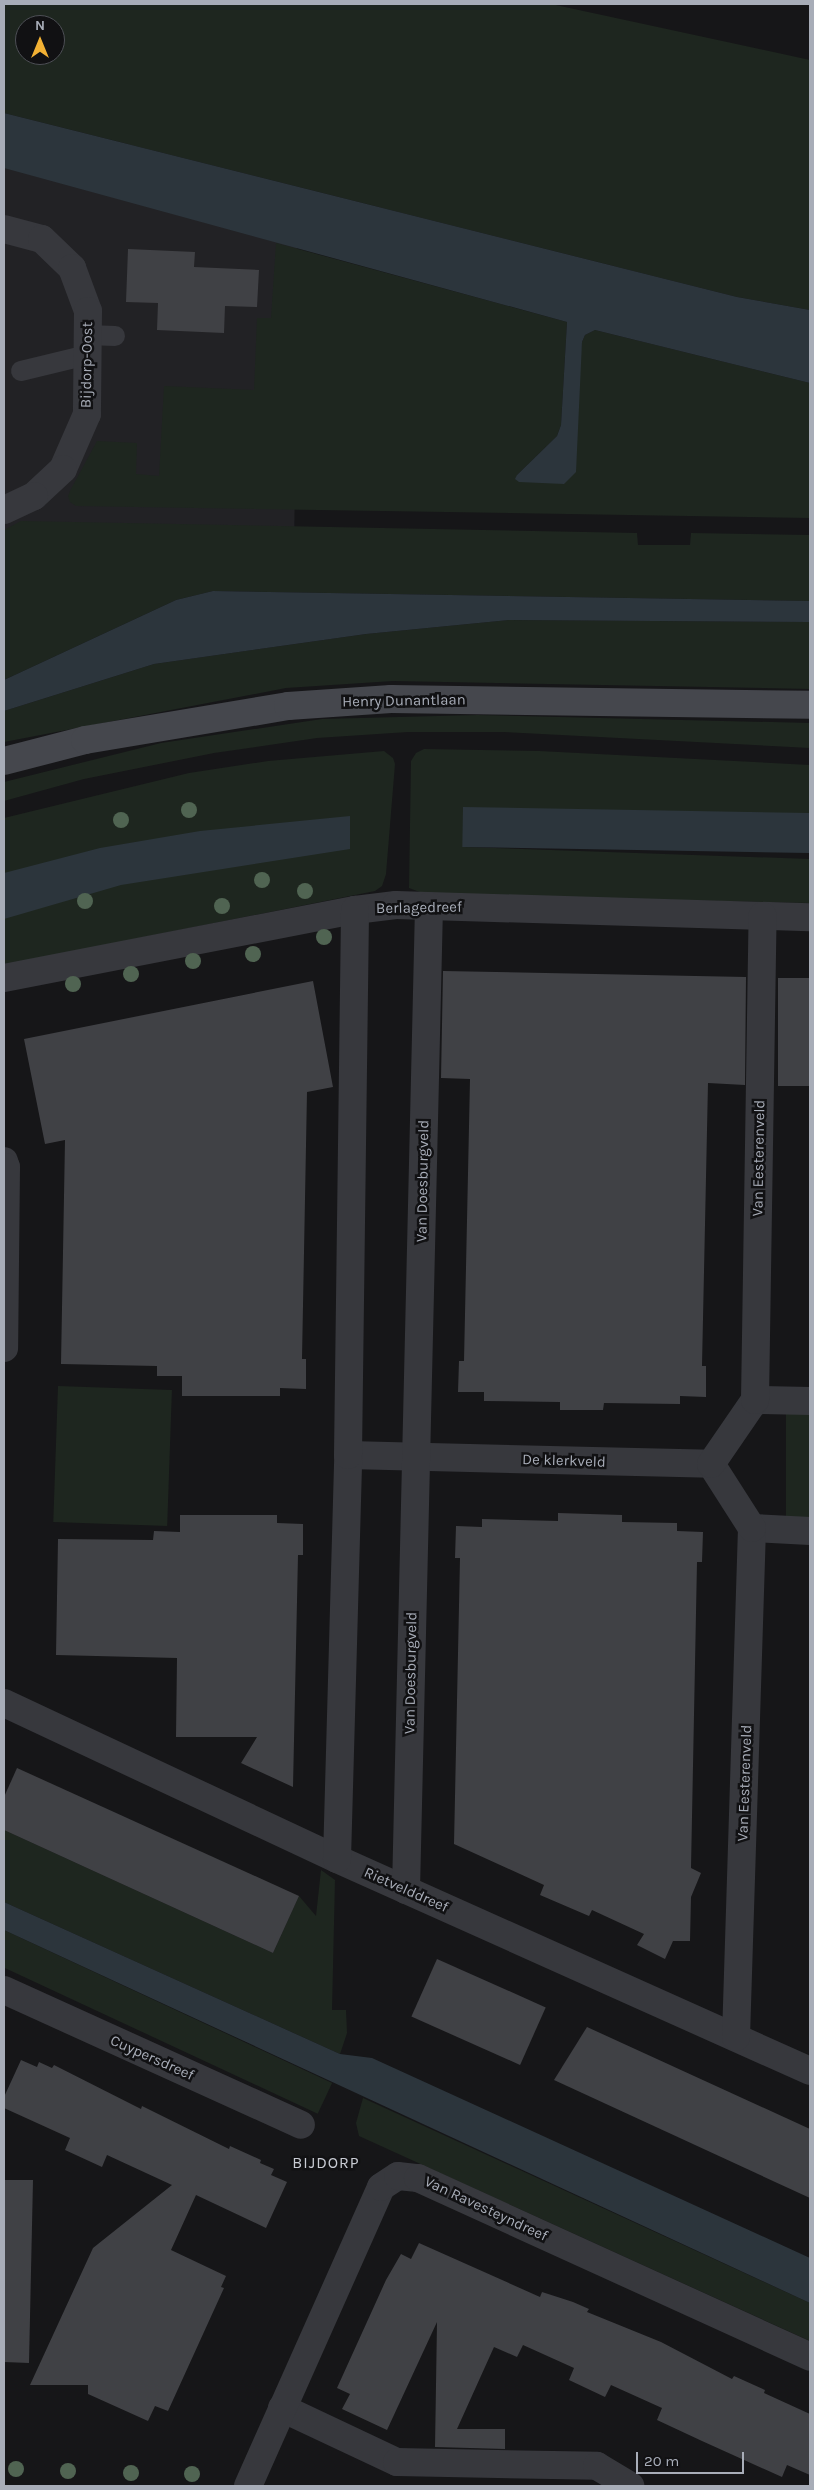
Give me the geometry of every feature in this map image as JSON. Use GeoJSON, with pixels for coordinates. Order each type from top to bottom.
{"type":"FeatureCollection","features":[{"type":"Feature","properties":{"kind":"main road","name":"Henry Dunantlaan"},"geometry":{"type":"LineString","coordinates":[[4,762],[85,740],[288,706],[391,699],[810,705]]}},
{"type":"Feature","properties":{"kind":"street","name":"Bijdorp-Oost"},"geometry":{"type":"LineString","coordinates":[[4,229],[42,239],[72,268],[88,311],[87,414],[63,468],[34,496],[4,510]]}},
{"type":"Feature","properties":{"kind":"street","name":"Berlagedreef"},"geometry":{"type":"LineString","coordinates":[[4,978],[356,910],[429,906],[810,918]]}},
{"type":"Feature","properties":{"kind":"street","name":"Van Doesburgveld"},"geometry":{"type":"LineString","coordinates":[[406,1890],[429,906]]}},
{"type":"Feature","properties":{"kind":"street"},"geometry":{"type":"LineString","coordinates":[[337,1859],[348,1455],[356,910]]}},
{"type":"Feature","properties":{"kind":"street","name":"Van Eesterenveld"},"geometry":{"type":"LineString","coordinates":[[755,1400],[763,916]]}},
{"type":"Feature","properties":{"kind":"street"},"geometry":{"type":"LineString","coordinates":[[4,1161],[6,1167],[4,1348]]}},
{"type":"Feature","properties":{"kind":"street"},"geometry":{"type":"LineString","coordinates":[[810,1401],[755,1400],[711,1464],[752,1528],[810,1531]]}},
{"type":"Feature","properties":{"kind":"street"},"geometry":{"type":"LineString","coordinates":[[348,1455],[417,1457]]}},
{"type":"Feature","properties":{"kind":"street","name":"De klerkveld"},"geometry":{"type":"LineString","coordinates":[[417,1457],[711,1464]]}},
{"type":"Feature","properties":{"kind":"street","name":"Van Eesterenveld"},"geometry":{"type":"LineString","coordinates":[[736,2037],[752,1528]]}},
{"type":"Feature","properties":{"kind":"street","name":"Rietvelddreef"},"geometry":{"type":"LineString","coordinates":[[4,1703],[337,1859],[810,2071]]}},
{"type":"Feature","properties":{"kind":"street","name":"Cuypersdreef"},"geometry":{"type":"LineString","coordinates":[[4,1990],[301,2125]]}},
{"type":"Feature","properties":{"kind":"street","name":"Van Ravesteyndreef"},"geometry":{"type":"LineString","coordinates":[[248,2486],[381,2187],[398,2176],[418,2178],[810,2357]]}},
{"type":"Feature","properties":{"kind":"street"},"geometry":{"type":"LineString","coordinates":[[282,2408],[398,2462],[597,2466],[630,2486]]}},
{"type":"Feature","properties":{"kind":"lane"},"geometry":{"type":"LineString","coordinates":[[21,371],[115,336]]}},
{"type":"Feature","properties":{"kind":"shaded area"},"geometry":{"type":"Polygon","coordinates":[[[4,4],[551,4],[810,60],[810,310],[737,297],[4,113],[4,4]]]}},
{"type":"Feature","properties":{"kind":"shaded area"},"geometry":{"type":"Polygon","coordinates":[[[4,113],[737,297],[810,310],[810,383],[595,330],[585,335],[582,342],[576,472],[564,484],[519,482],[515,479],[517,475],[557,436],[561,425],[567,322],[4,168],[4,113]]]}},
{"type":"Feature","properties":{"kind":"shaded area"},"geometry":{"type":"Polygon","coordinates":[[[4,143],[297,221],[294,568],[4,603],[4,143]]]}},
{"type":"Feature","properties":{"kind":"shaded area"},"geometry":{"type":"Polygon","coordinates":[[[276,243],[567,322],[561,425],[557,436],[517,475],[564,484],[582,342],[585,335],[595,330],[810,383],[810,518],[76,506],[70,502],[68,496],[71,489],[97,441],[137,443],[136,474],[159,476],[164,386],[254,390],[257,318],[271,318],[276,243]]]}},
{"type":"Feature","properties":{"kind":"shaded area"},"geometry":{"type":"Polygon","coordinates":[[[21,521],[637,533],[638,545],[690,545],[691,533],[810,535],[810,601],[213,591],[176,600],[4,680],[4,530],[21,521]]]}},
{"type":"Feature","properties":{"kind":"shaded area"},"geometry":{"type":"Polygon","coordinates":[[[213,591],[810,601],[810,622],[509,620],[366,634],[154,664],[4,711],[4,680],[176,600],[213,591]]]}},
{"type":"Feature","properties":{"kind":"shaded area"},"geometry":{"type":"Polygon","coordinates":[[[509,620],[810,622],[810,689],[393,681],[286,688],[4,742],[4,711],[154,664],[366,634],[509,620]]]}},
{"type":"Feature","properties":{"kind":"shaded area"},"geometry":{"type":"Polygon","coordinates":[[[477,715],[810,723],[810,748],[503,732],[408,732],[317,738],[214,753],[84,779],[4,801],[4,782],[161,743],[322,719],[477,715]]]}},
{"type":"Feature","properties":{"kind":"shaded area"},"geometry":{"type":"Polygon","coordinates":[[[424,749],[539,751],[810,765],[810,816],[463,808],[464,847],[810,859],[810,903],[425,894],[409,888],[411,761],[416,753],[424,749]]]}},
{"type":"Feature","properties":{"kind":"shaded area"},"geometry":{"type":"Polygon","coordinates":[[[384,751],[393,758],[395,764],[386,874],[382,886],[375,891],[4,965],[4,818],[189,773],[268,761],[384,751]]]}},
{"type":"Feature","properties":{"kind":"shaded area"},"geometry":{"type":"Polygon","coordinates":[[[463,807],[810,813],[809,853],[462,847],[463,807]]]}},
{"type":"Feature","properties":{"kind":"shaded area"},"geometry":{"type":"Polygon","coordinates":[[[350,816],[350,849],[121,885],[4,919],[4,873],[100,848],[200,831],[350,816]]]}},
{"type":"Feature","properties":{"kind":"shaded area"},"geometry":{"type":"Polygon","coordinates":[[[58,1386],[172,1390],[167,1526],[53,1522],[58,1386]]]}},
{"type":"Feature","properties":{"kind":"shaded area"},"geometry":{"type":"Polygon","coordinates":[[[786,1413],[810,1413],[810,1517],[786,1517],[786,1413]]]}},
{"type":"Feature","properties":{"kind":"shaded area"},"geometry":{"type":"Polygon","coordinates":[[[4,1830],[273,1953],[299,1896],[316,1916],[321,1870],[335,1880],[332,2010],[346,2010],[347,2033],[340,2054],[4,1902],[4,1830]]]}},
{"type":"Feature","properties":{"kind":"shaded area"},"geometry":{"type":"Polygon","coordinates":[[[4,1902],[340,2054],[372,2058],[810,2258],[810,2303],[4,1930],[4,1902]]]}},
{"type":"Feature","properties":{"kind":"shaded area"},"geometry":{"type":"Polygon","coordinates":[[[4,1930],[332,2083],[318,2114],[4,1968],[4,1930]]]}},
{"type":"Feature","properties":{"kind":"shaded area"},"geometry":{"type":"Polygon","coordinates":[[[363,2098],[810,2303],[810,2341],[359,2136],[356,2123],[363,2098]]]}},
{"type":"Feature","properties":{"kind":"building"},"geometry":{"type":"Polygon","coordinates":[[[128,249],[195,252],[194,267],[259,270],[257,307],[225,306],[224,333],[157,330],[158,303],[126,302],[128,249]]]}},
{"type":"Feature","properties":{"kind":"building"},"geometry":{"type":"Polygon","coordinates":[[[443,971],[746,977],[745,1085],[708,1083],[702,1366],[706,1366],[706,1397],[680,1396],[680,1404],[604,1403],[603,1410],[560,1410],[560,1402],[484,1401],[484,1392],[458,1392],[459,1361],[464,1361],[470,1079],[441,1078],[443,971]]]}},
{"type":"Feature","properties":{"kind":"building"},"geometry":{"type":"Polygon","coordinates":[[[778,978],[810,978],[810,1086],[778,1086],[778,978]]]}},
{"type":"Feature","properties":{"kind":"building"},"geometry":{"type":"Polygon","coordinates":[[[313,981],[333,1087],[307,1092],[302,1359],[306,1359],[306,1389],[280,1388],[280,1396],[182,1396],[182,1376],[157,1376],[157,1366],[61,1364],[65,1140],[45,1144],[24,1039],[313,981]]]}},
{"type":"Feature","properties":{"kind":"building"},"geometry":{"type":"Polygon","coordinates":[[[558,1513],[622,1515],[622,1522],[677,1523],[677,1531],[703,1532],[702,1562],[697,1562],[691,1868],[701,1873],[691,1897],[690,1941],[673,1941],[665,1959],[637,1945],[644,1934],[592,1910],[589,1916],[540,1895],[544,1885],[454,1844],[460,1558],[455,1558],[456,1526],[482,1527],[482,1519],[558,1521],[558,1513]]]}},
{"type":"Feature","properties":{"kind":"building"},"geometry":{"type":"Polygon","coordinates":[[[180,1515],[277,1515],[277,1523],[303,1524],[303,1555],[298,1555],[293,1787],[241,1763],[257,1737],[176,1737],[177,1658],[56,1655],[58,1539],[153,1540],[154,1531],[180,1532],[180,1515]]]}},
{"type":"Feature","properties":{"kind":"building"},"geometry":{"type":"Polygon","coordinates":[[[17,1768],[299,1896],[273,1953],[4,1830],[4,1797],[17,1768]]]}},
{"type":"Feature","properties":{"kind":"building"},"geometry":{"type":"Polygon","coordinates":[[[437,1959],[546,2007],[520,2065],[411,2017],[437,1959]]]}},
{"type":"Feature","properties":{"kind":"building"},"geometry":{"type":"Polygon","coordinates":[[[587,2027],[810,2129],[810,2198],[554,2080],[587,2027]]]}},
{"type":"Feature","properties":{"kind":"building"},"geometry":{"type":"Polygon","coordinates":[[[21,2060],[37,2067],[39,2062],[52,2068],[54,2065],[141,2109],[142,2106],[229,2149],[230,2146],[261,2160],[260,2163],[274,2169],[271,2175],[287,2182],[266,2228],[196,2195],[171,2250],[226,2276],[221,2287],[224,2288],[168,2411],[155,2406],[148,2421],[88,2394],[88,2385],[30,2385],[93,2248],[172,2185],[107,2155],[102,2167],[65,2150],[70,2138],[4,2108],[4,2097],[21,2060]]]}},
{"type":"Feature","properties":{"kind":"building"},"geometry":{"type":"Polygon","coordinates":[[[4,2180],[33,2180],[29,2363],[4,2362],[4,2180]]]}},
{"type":"Feature","properties":{"kind":"building"},"geometry":{"type":"Polygon","coordinates":[[[419,2243],[540,2297],[542,2292],[573,2302],[589,2309],[587,2312],[661,2342],[732,2379],[734,2376],[765,2390],[764,2393],[810,2414],[810,2475],[787,2465],[782,2477],[702,2441],[657,2420],[662,2408],[611,2385],[605,2397],[569,2380],[574,2368],[523,2345],[517,2357],[494,2347],[457,2429],[505,2429],[505,2449],[435,2447],[437,2322],[387,2430],[342,2409],[350,2394],[337,2388],[386,2280],[401,2254],[411,2259],[419,2243]]]}},
{"type":"Feature","properties":{"kind":"district","name":"BIJDORP"},"geometry":{"type":"Point","coordinates":[326,2163]}}]}
